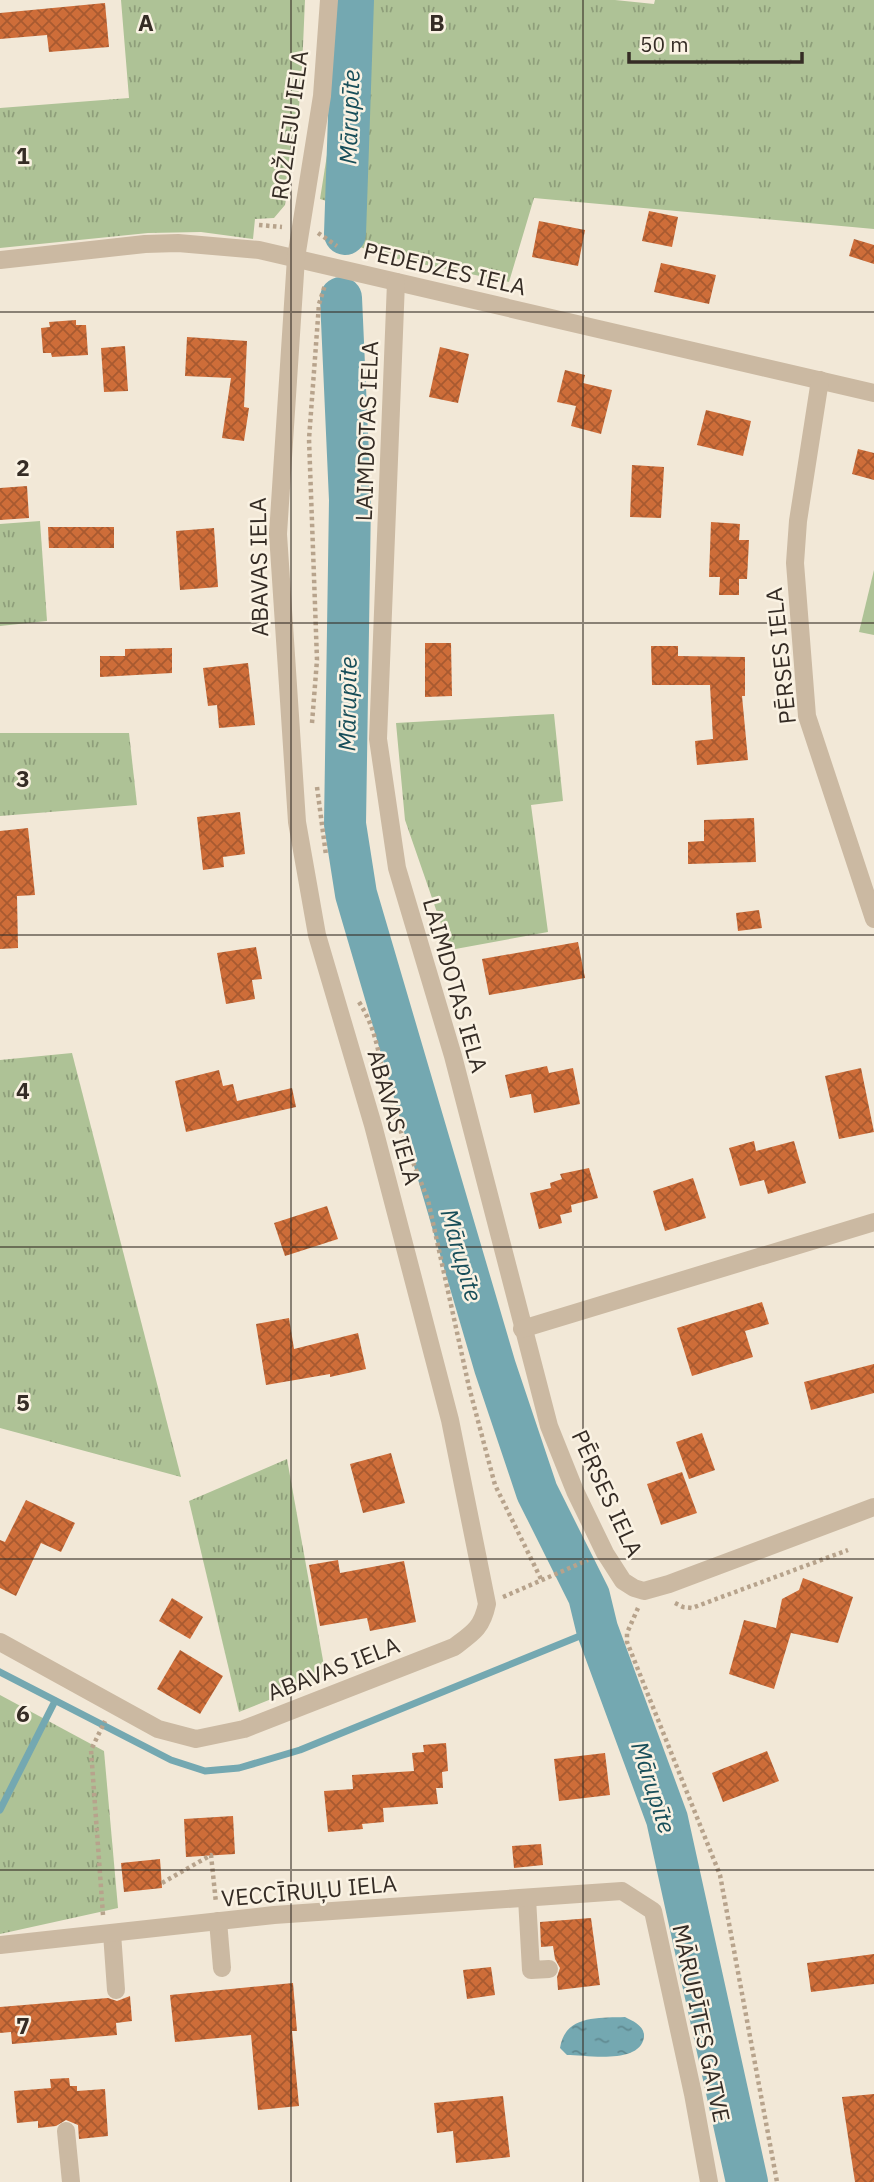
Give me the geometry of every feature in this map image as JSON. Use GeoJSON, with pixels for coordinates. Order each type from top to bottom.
{"type":"FeatureCollection","features":[{"type":"Feature","properties":{"kind":"street","name":"ROŽLEJU IELA"},"geometry":{"type":"LineString","coordinates":[[296,258],[322,96],[329,0]]}},
{"type":"Feature","properties":{"kind":"street","name":"PEDEDZES IELA"},"geometry":{"type":"LineString","coordinates":[[0,260],[99,248],[177,243],[259,250],[874,393]]}},
{"type":"Feature","properties":{"kind":"street","name":"ABAVAS IELA"},"geometry":{"type":"LineString","coordinates":[[0,1642],[158,1729],[196,1739],[244,1729],[454,1647],[477,1630],[487,1604],[450,1420],[373,1125],[317,935],[297,822],[278,534],[296,258]]}},
{"type":"Feature","properties":{"kind":"street","name":"LAIMDOTAS IELA"},"geometry":{"type":"LineString","coordinates":[[396,282],[378,739],[397,868],[453,1056],[522,1329]]}},
{"type":"Feature","properties":{"kind":"street","name":"PĒRSES IELA"},"geometry":{"type":"LineString","coordinates":[[820,380],[798,521],[795,563],[807,716],[874,919]]}},
{"type":"Feature","properties":{"kind":"street"},"geometry":{"type":"LineString","coordinates":[[522,1329],[874,1222]]}},
{"type":"Feature","properties":{"kind":"street","name":"PĒRSES IELA"},"geometry":{"type":"LineString","coordinates":[[522,1329],[549,1426],[575,1491],[605,1553],[623,1581],[644,1591]]}},
{"type":"Feature","properties":{"kind":"street"},"geometry":{"type":"LineString","coordinates":[[644,1591],[874,1507]]}},
{"type":"Feature","properties":{"kind":"street","name":"VECCĪRUĻU IELA"},"geometry":{"type":"LineString","coordinates":[[0,1945],[274,1915],[622,1891]]}},
{"type":"Feature","properties":{"kind":"street","name":"MĀRUPĪTES GATVE"},"geometry":{"type":"LineString","coordinates":[[622,1891],[653,1911],[693,2094],[709,2182]]}},
{"type":"Feature","properties":{"kind":"street"},"geometry":{"type":"LineString","coordinates":[[527,1898],[531,1970],[550,1969]]}},
{"type":"Feature","properties":{"kind":"street"},"geometry":{"type":"LineString","coordinates":[[218,1922],[222,1968]]}},
{"type":"Feature","properties":{"kind":"street"},"geometry":{"type":"LineString","coordinates":[[108,1933],[116,1990]]}},
{"type":"Feature","properties":{"kind":"street"},"geometry":{"type":"LineString","coordinates":[[66,2132],[71,2182]]}},
{"type":"Feature","properties":{"kind":"path"},"geometry":{"type":"LineString","coordinates":[[312,730],[317,660],[309,439],[319,304],[327,278]]}},
{"type":"Feature","properties":{"kind":"path"},"geometry":{"type":"LineString","coordinates":[[317,785],[326,858]]}},
{"type":"Feature","properties":{"kind":"path"},"geometry":{"type":"LineString","coordinates":[[355,996],[369,1018],[378,1041],[389,1102],[429,1200],[469,1387],[495,1485],[542,1581]]}},
{"type":"Feature","properties":{"kind":"path"},"geometry":{"type":"LineString","coordinates":[[487,1604],[592,1558]]}},
{"type":"Feature","properties":{"kind":"path"},"geometry":{"type":"LineString","coordinates":[[644,1591],[627,1633],[627,1642],[720,1875],[777,2182]]}},
{"type":"Feature","properties":{"kind":"path"},"geometry":{"type":"LineString","coordinates":[[107,1717],[91,1750],[108,1933]]}},
{"type":"Feature","properties":{"kind":"path"},"geometry":{"type":"LineString","coordinates":[[162,1883],[211,1855],[218,1922]]}},
{"type":"Feature","properties":{"kind":"green space"},"geometry":{"type":"Polygon","coordinates":[[[121,0],[305,0],[301,91],[285,205],[274,218],[255,219],[253,239],[201,232],[148,233],[0,248],[0,108],[129,98],[121,0]]]}},
{"type":"Feature","properties":{"kind":"green space"},"geometry":{"type":"Polygon","coordinates":[[[344,0],[615,0],[654,4],[655,0],[874,0],[874,229],[534,198],[509,282],[383,256],[335,237],[337,204],[320,199],[337,92],[344,0]]]}},
{"type":"Feature","properties":{"kind":"green space"},"geometry":{"type":"Polygon","coordinates":[[[40,521],[47,621],[0,626],[0,524],[40,521]]]}},
{"type":"Feature","properties":{"kind":"green space"},"geometry":{"type":"Polygon","coordinates":[[[874,570],[874,635],[859,632],[874,570]]]}},
{"type":"Feature","properties":{"kind":"green space"},"geometry":{"type":"Polygon","coordinates":[[[554,714],[563,801],[531,805],[548,932],[450,950],[405,820],[396,723],[554,714]]]}},
{"type":"Feature","properties":{"kind":"green space"},"geometry":{"type":"Polygon","coordinates":[[[0,733],[129,733],[137,805],[0,816],[0,733]]]}},
{"type":"Feature","properties":{"kind":"green space"},"geometry":{"type":"Polygon","coordinates":[[[72,1053],[181,1477],[0,1428],[0,1060],[72,1053]]]}},
{"type":"Feature","properties":{"kind":"green space"},"geometry":{"type":"Polygon","coordinates":[[[287,1459],[326,1677],[239,1712],[189,1501],[287,1459]]]}},
{"type":"Feature","properties":{"kind":"green space"},"geometry":{"type":"Polygon","coordinates":[[[0,1695],[104,1751],[118,1908],[0,1934],[0,1695]]]}},
{"type":"Feature","properties":{"kind":"water"},"geometry":{"type":"Polygon","coordinates":[[[625,2017],[638,2024],[644,2033],[640,2046],[633,2052],[611,2056],[567,2055],[560,2048],[568,2029],[584,2020],[625,2017]]]}},
{"type":"Feature","properties":{"kind":"building"},"geometry":{"type":"Polygon","coordinates":[[[105,3],[109,47],[49,52],[47,35],[0,39],[0,13],[105,3]]]}},
{"type":"Feature","properties":{"kind":"building"},"geometry":{"type":"Polygon","coordinates":[[[649,211],[678,217],[672,247],[642,241],[649,211]]]}},
{"type":"Feature","properties":{"kind":"building"},"geometry":{"type":"Polygon","coordinates":[[[539,221],[585,230],[578,266],[532,257],[539,221]]]}},
{"type":"Feature","properties":{"kind":"building"},"geometry":{"type":"Polygon","coordinates":[[[854,239],[874,245],[874,264],[849,256],[854,239]]]}},
{"type":"Feature","properties":{"kind":"building"},"geometry":{"type":"Polygon","coordinates":[[[661,263],[716,275],[709,304],[654,292],[661,263]]]}},
{"type":"Feature","properties":{"kind":"building"},"geometry":{"type":"Polygon","coordinates":[[[76,320],[76,325],[86,325],[88,355],[52,357],[51,353],[43,353],[41,328],[50,327],[49,322],[76,320]]]}},
{"type":"Feature","properties":{"kind":"building"},"geometry":{"type":"Polygon","coordinates":[[[187,337],[247,341],[244,407],[249,408],[244,441],[222,438],[231,378],[185,376],[187,337]]]}},
{"type":"Feature","properties":{"kind":"building"},"geometry":{"type":"Polygon","coordinates":[[[125,346],[128,391],[104,392],[101,348],[125,346]]]}},
{"type":"Feature","properties":{"kind":"building"},"geometry":{"type":"Polygon","coordinates":[[[440,347],[469,354],[458,403],[429,397],[440,347]]]}},
{"type":"Feature","properties":{"kind":"building"},"geometry":{"type":"Polygon","coordinates":[[[565,370],[585,375],[583,383],[612,390],[601,434],[571,426],[576,406],[557,402],[565,370]]]}},
{"type":"Feature","properties":{"kind":"building"},"geometry":{"type":"Polygon","coordinates":[[[706,410],[751,421],[743,456],[697,445],[706,410]]]}},
{"type":"Feature","properties":{"kind":"building"},"geometry":{"type":"Polygon","coordinates":[[[858,449],[874,453],[874,480],[852,474],[858,449]]]}},
{"type":"Feature","properties":{"kind":"building"},"geometry":{"type":"Polygon","coordinates":[[[632,465],[664,467],[661,518],[630,517],[632,465]]]}},
{"type":"Feature","properties":{"kind":"building"},"geometry":{"type":"Polygon","coordinates":[[[27,486],[29,518],[0,520],[0,488],[27,486]]]}},
{"type":"Feature","properties":{"kind":"building"},"geometry":{"type":"Polygon","coordinates":[[[711,522],[740,524],[739,540],[749,540],[747,579],[739,579],[739,595],[719,595],[720,577],[709,577],[711,522]]]}},
{"type":"Feature","properties":{"kind":"building"},"geometry":{"type":"Polygon","coordinates":[[[48,527],[114,527],[114,548],[49,548],[48,527]]]}},
{"type":"Feature","properties":{"kind":"building"},"geometry":{"type":"Polygon","coordinates":[[[214,528],[218,587],[180,590],[176,531],[214,528]]]}},
{"type":"Feature","properties":{"kind":"building"},"geometry":{"type":"Polygon","coordinates":[[[425,643],[451,643],[452,696],[425,697],[425,643]]]}},
{"type":"Feature","properties":{"kind":"building"},"geometry":{"type":"Polygon","coordinates":[[[651,646],[678,646],[678,656],[745,657],[745,696],[742,696],[748,760],[697,765],[695,741],[713,739],[710,685],[652,685],[651,646]]]}},
{"type":"Feature","properties":{"kind":"building"},"geometry":{"type":"Polygon","coordinates":[[[172,648],[172,673],[100,677],[100,656],[125,656],[125,649],[172,648]]]}},
{"type":"Feature","properties":{"kind":"building"},"geometry":{"type":"Polygon","coordinates":[[[248,663],[255,725],[219,728],[217,705],[208,706],[203,668],[248,663]]]}},
{"type":"Feature","properties":{"kind":"building"},"geometry":{"type":"Polygon","coordinates":[[[240,812],[245,854],[223,857],[224,867],[203,870],[197,817],[240,812]]]}},
{"type":"Feature","properties":{"kind":"building"},"geometry":{"type":"Polygon","coordinates":[[[754,818],[756,862],[688,864],[688,842],[704,841],[704,820],[754,818]]]}},
{"type":"Feature","properties":{"kind":"building"},"geometry":{"type":"Polygon","coordinates":[[[28,828],[35,895],[17,896],[18,948],[0,949],[0,831],[28,828]]]}},
{"type":"Feature","properties":{"kind":"building"},"geometry":{"type":"Polygon","coordinates":[[[759,910],[762,928],[738,931],[736,913],[759,910]]]}},
{"type":"Feature","properties":{"kind":"building"},"geometry":{"type":"Polygon","coordinates":[[[578,942],[585,978],[489,995],[482,959],[578,942]]]}},
{"type":"Feature","properties":{"kind":"building"},"geometry":{"type":"Polygon","coordinates":[[[256,947],[262,979],[252,980],[255,999],[226,1004],[217,953],[256,947]]]}},
{"type":"Feature","properties":{"kind":"building"},"geometry":{"type":"Polygon","coordinates":[[[547,1066],[549,1073],[573,1068],[580,1104],[534,1113],[531,1094],[510,1098],[505,1075],[547,1066]]]}},
{"type":"Feature","properties":{"kind":"building"},"geometry":{"type":"Polygon","coordinates":[[[861,1068],[874,1132],[839,1139],[825,1076],[861,1068]]]}},
{"type":"Feature","properties":{"kind":"building"},"geometry":{"type":"Polygon","coordinates":[[[219,1070],[223,1086],[233,1084],[237,1101],[292,1088],[296,1107],[186,1132],[175,1081],[219,1070]]]}},
{"type":"Feature","properties":{"kind":"building"},"geometry":{"type":"Polygon","coordinates":[[[754,1141],[756,1151],[794,1141],[806,1183],[768,1194],[764,1180],[740,1186],[729,1148],[754,1141]]]}},
{"type":"Feature","properties":{"kind":"building"},"geometry":{"type":"Polygon","coordinates":[[[589,1168],[598,1198],[571,1205],[572,1212],[560,1215],[562,1223],[539,1229],[530,1193],[551,1188],[550,1183],[562,1179],[560,1174],[589,1168]]]}},
{"type":"Feature","properties":{"kind":"building"},"geometry":{"type":"Polygon","coordinates":[[[693,1178],[706,1218],[665,1231],[653,1191],[693,1178]]]}},
{"type":"Feature","properties":{"kind":"building"},"geometry":{"type":"Polygon","coordinates":[[[327,1206],[338,1239],[285,1256],[274,1223],[327,1206]]]}},
{"type":"Feature","properties":{"kind":"building"},"geometry":{"type":"Polygon","coordinates":[[[762,1302],[769,1324],[745,1331],[753,1357],[692,1376],[677,1328],[762,1302]]]}},
{"type":"Feature","properties":{"kind":"building"},"geometry":{"type":"Polygon","coordinates":[[[289,1318],[294,1349],[358,1333],[366,1369],[330,1377],[330,1374],[266,1385],[256,1324],[289,1318]]]}},
{"type":"Feature","properties":{"kind":"building"},"geometry":{"type":"Polygon","coordinates":[[[874,1364],[874,1393],[811,1410],[804,1382],[874,1364]]]}},
{"type":"Feature","properties":{"kind":"building"},"geometry":{"type":"Polygon","coordinates":[[[702,1433],[715,1470],[689,1479],[676,1442],[702,1433]]]}},
{"type":"Feature","properties":{"kind":"building"},"geometry":{"type":"Polygon","coordinates":[[[391,1453],[405,1503],[363,1513],[350,1464],[391,1453]]]}},
{"type":"Feature","properties":{"kind":"building"},"geometry":{"type":"Polygon","coordinates":[[[682,1472],[697,1513],[661,1525],[647,1484],[682,1472]]]}},
{"type":"Feature","properties":{"kind":"building"},"geometry":{"type":"Polygon","coordinates":[[[26,1500],[75,1523],[61,1552],[41,1543],[16,1596],[0,1588],[0,1540],[5,1542],[26,1500]]]}},
{"type":"Feature","properties":{"kind":"building"},"geometry":{"type":"Polygon","coordinates":[[[338,1560],[340,1573],[404,1561],[416,1622],[370,1631],[367,1618],[320,1626],[309,1565],[338,1560]]]}},
{"type":"Feature","properties":{"kind":"building"},"geometry":{"type":"Polygon","coordinates":[[[803,1578],[853,1597],[838,1643],[791,1633],[774,1689],[729,1674],[744,1620],[776,1628],[782,1599],[799,1590],[803,1578]]]}},
{"type":"Feature","properties":{"kind":"building"},"geometry":{"type":"Polygon","coordinates":[[[172,1598],[203,1617],[190,1639],[159,1621],[172,1598]]]}},
{"type":"Feature","properties":{"kind":"building"},"geometry":{"type":"Polygon","coordinates":[[[180,1650],[223,1676],[200,1714],[157,1689],[180,1650]]]}},
{"type":"Feature","properties":{"kind":"building"},"geometry":{"type":"Polygon","coordinates":[[[446,1743],[448,1771],[442,1772],[443,1788],[436,1788],[438,1804],[383,1808],[384,1822],[362,1824],[363,1829],[328,1832],[324,1791],[353,1789],[352,1775],[414,1771],[412,1753],[424,1752],[423,1745],[446,1743]]]}},
{"type":"Feature","properties":{"kind":"building"},"geometry":{"type":"Polygon","coordinates":[[[767,1751],[779,1781],[723,1802],[712,1773],[767,1751]]]}},
{"type":"Feature","properties":{"kind":"building"},"geometry":{"type":"Polygon","coordinates":[[[605,1753],[610,1795],[559,1801],[554,1759],[605,1753]]]}},
{"type":"Feature","properties":{"kind":"building"},"geometry":{"type":"Polygon","coordinates":[[[233,1816],[235,1854],[186,1857],[184,1819],[233,1816]]]}},
{"type":"Feature","properties":{"kind":"building"},"geometry":{"type":"Polygon","coordinates":[[[541,1844],[543,1865],[514,1868],[512,1846],[541,1844]]]}},
{"type":"Feature","properties":{"kind":"building"},"geometry":{"type":"Polygon","coordinates":[[[160,1859],[162,1888],[124,1892],[121,1863],[160,1859]]]}},
{"type":"Feature","properties":{"kind":"building"},"geometry":{"type":"Polygon","coordinates":[[[591,1918],[600,1985],[558,1990],[557,1977],[560,1968],[553,1946],[541,1947],[540,1922],[591,1918]]]}},
{"type":"Feature","properties":{"kind":"building"},"geometry":{"type":"Polygon","coordinates":[[[874,1954],[874,1984],[811,1992],[807,1963],[874,1954]]]}},
{"type":"Feature","properties":{"kind":"building"},"geometry":{"type":"Polygon","coordinates":[[[491,1967],[495,1995],[467,1999],[463,1970],[491,1967]]]}},
{"type":"Feature","properties":{"kind":"building"},"geometry":{"type":"Polygon","coordinates":[[[293,1983],[297,2031],[292,2031],[299,2106],[258,2110],[251,2035],[175,2042],[170,1995],[293,1983]]]}},
{"type":"Feature","properties":{"kind":"building"},"geometry":{"type":"Polygon","coordinates":[[[130,1996],[132,2021],[116,2023],[117,2035],[12,2044],[11,2032],[0,2033],[0,2007],[108,1998],[117,2001],[130,1996]]]}},
{"type":"Feature","properties":{"kind":"building"},"geometry":{"type":"Polygon","coordinates":[[[69,2078],[70,2086],[77,2086],[77,2091],[105,2089],[108,2136],[79,2139],[78,2125],[66,2120],[56,2126],[38,2128],[38,2121],[17,2123],[14,2091],[51,2088],[50,2079],[69,2078]]]}},
{"type":"Feature","properties":{"kind":"building"},"geometry":{"type":"Polygon","coordinates":[[[874,2094],[874,2182],[855,2182],[842,2097],[874,2094]]]}},
{"type":"Feature","properties":{"kind":"building"},"geometry":{"type":"Polygon","coordinates":[[[503,2096],[510,2157],[456,2163],[453,2131],[437,2133],[434,2103],[503,2096]]]}},
{"type":"Feature","properties":{"kind":"waterway","name":"Mārupīte"},"geometry":{"type":"LineString","coordinates":[[345,234],[353,0]]}},
{"type":"Feature","properties":{"kind":"waterway","name":"Mārupīte"},"geometry":{"type":"LineString","coordinates":[[341,298],[350,500],[345,824],[356,894],[495,1367],[537,1492],[589,1596],[597,1629],[667,1819],[747,2182]]}},
{"type":"Feature","properties":{"kind":"waterway"},"geometry":{"type":"LineString","coordinates":[[0,1672],[171,1760],[205,1771],[239,1768],[300,1750],[597,1629]]}},
{"type":"Feature","properties":{"kind":"waterway"},"geometry":{"type":"LineString","coordinates":[[0,1810],[55,1701]]}}]}
